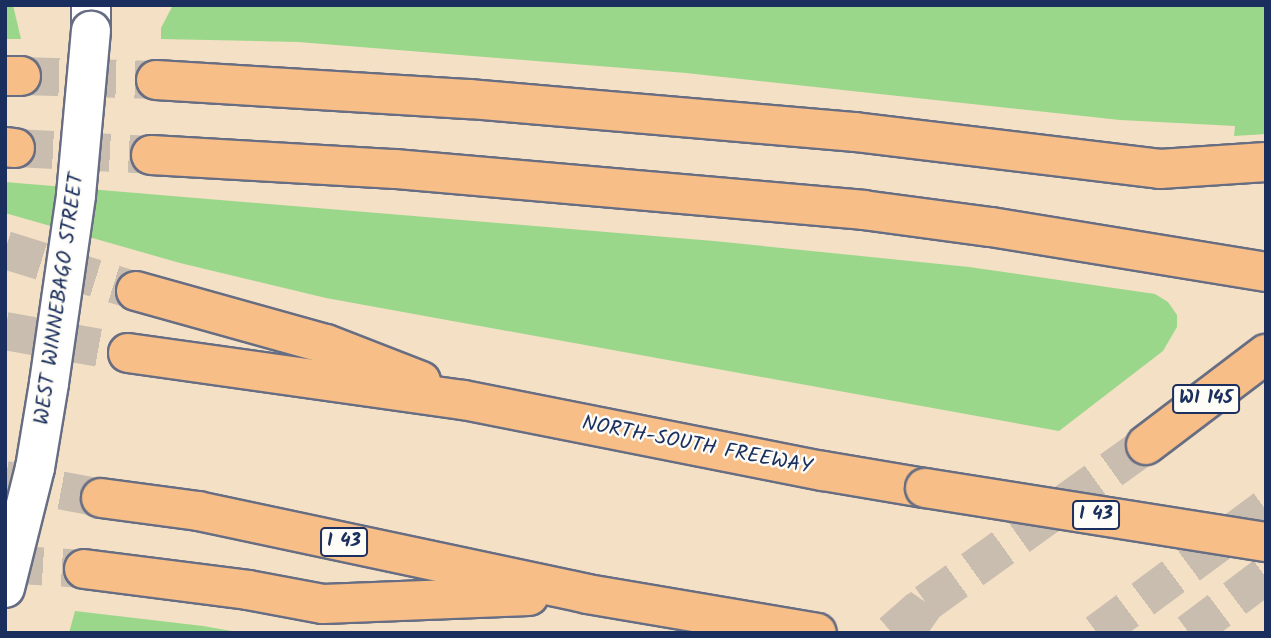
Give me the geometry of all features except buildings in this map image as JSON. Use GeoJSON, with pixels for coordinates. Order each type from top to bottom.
{"type":"FeatureCollection","features":[{"type":"Feature","properties":{"kind":"main road"},"geometry":{"type":"LineString","coordinates":[[156,79],[457,98],[856,132],[1160,169],[1266,162]]}},
{"type":"Feature","properties":{"kind":"main road"},"geometry":{"type":"LineString","coordinates":[[151,155],[397,169],[863,209],[1266,272]]}},
{"type":"Feature","properties":{"kind":"main road"},"geometry":{"type":"LineString","coordinates":[[136,291],[327,344],[464,400]]}},
{"type":"Feature","properties":{"kind":"main road","name":"NORTH-SOUTH FREEWAY"},"geometry":{"type":"LineString","coordinates":[[128,353],[464,400],[823,471],[1266,542]]}},
{"type":"Feature","properties":{"kind":"main road","name":"WI 145"},"geometry":{"type":"LineString","coordinates":[[1146,445],[1266,354]]}},
{"type":"Feature","properties":{"kind":"main road","name":"I 43"},"geometry":{"type":"LineString","coordinates":[[100,498],[198,511],[587,594],[817,633]]}},
{"type":"Feature","properties":{"kind":"main road"},"geometry":{"type":"LineString","coordinates":[[85,569],[248,590],[323,604],[587,594]]}},
{"type":"Feature","properties":{"kind":"street","name":"WEST WINNEBAGO STREET"},"geometry":{"type":"LineString","coordinates":[[5,588],[35,468],[53,360],[77,183],[91,18]]}},
{"type":"Feature","properties":{"kind":"green space"},"geometry":{"type":"Polygon","coordinates":[[[5,5],[13,5],[21,39],[5,39],[5,5]]]}},
{"type":"Feature","properties":{"kind":"green space"},"geometry":{"type":"Polygon","coordinates":[[[173,5],[1266,5],[1266,134],[1234,136],[1235,126],[1120,120],[686,73],[298,42],[161,39],[161,28],[173,5]]]}},
{"type":"Feature","properties":{"kind":"green space"},"geometry":{"type":"Polygon","coordinates":[[[5,182],[714,241],[969,267],[1155,294],[1168,302],[1177,315],[1177,327],[1163,351],[1059,431],[326,298],[180,263],[5,213],[5,182]]]}},
{"type":"Feature","properties":{"kind":"green space"},"geometry":{"type":"Polygon","coordinates":[[[75,611],[203,626],[243,633],[69,633],[75,611]]]}},
{"type":"Feature","properties":{"kind":"tunnel"},"geometry":{"type":"LineString","coordinates":[[21,76],[156,80]]}},
{"type":"Feature","properties":{"kind":"tunnel"},"geometry":{"type":"LineString","coordinates":[[15,148],[151,155]]}},
{"type":"Feature","properties":{"kind":"tunnel"},"geometry":{"type":"LineString","coordinates":[[5,250],[136,291]]}},
{"type":"Feature","properties":{"kind":"tunnel"},"geometry":{"type":"LineString","coordinates":[[5,331],[128,353]]}},
{"type":"Feature","properties":{"kind":"tunnel"},"geometry":{"type":"LineString","coordinates":[[892,633],[926,603],[1146,445]]}},
{"type":"Feature","properties":{"kind":"tunnel"},"geometry":{"type":"LineString","coordinates":[[5,480],[101,498]]}},
{"type":"Feature","properties":{"kind":"tunnel"},"geometry":{"type":"LineString","coordinates":[[1097,633],[1266,508]]}},
{"type":"Feature","properties":{"kind":"tunnel"},"geometry":{"type":"LineString","coordinates":[[5,564],[84,569]]}},
{"type":"Feature","properties":{"kind":"tunnel"},"geometry":{"type":"LineString","coordinates":[[1189,633],[1266,575]]}},
{"type":"Feature","properties":{"kind":"tunnel"},"geometry":{"type":"LineString","coordinates":[[905,633],[926,603]]}}]}
